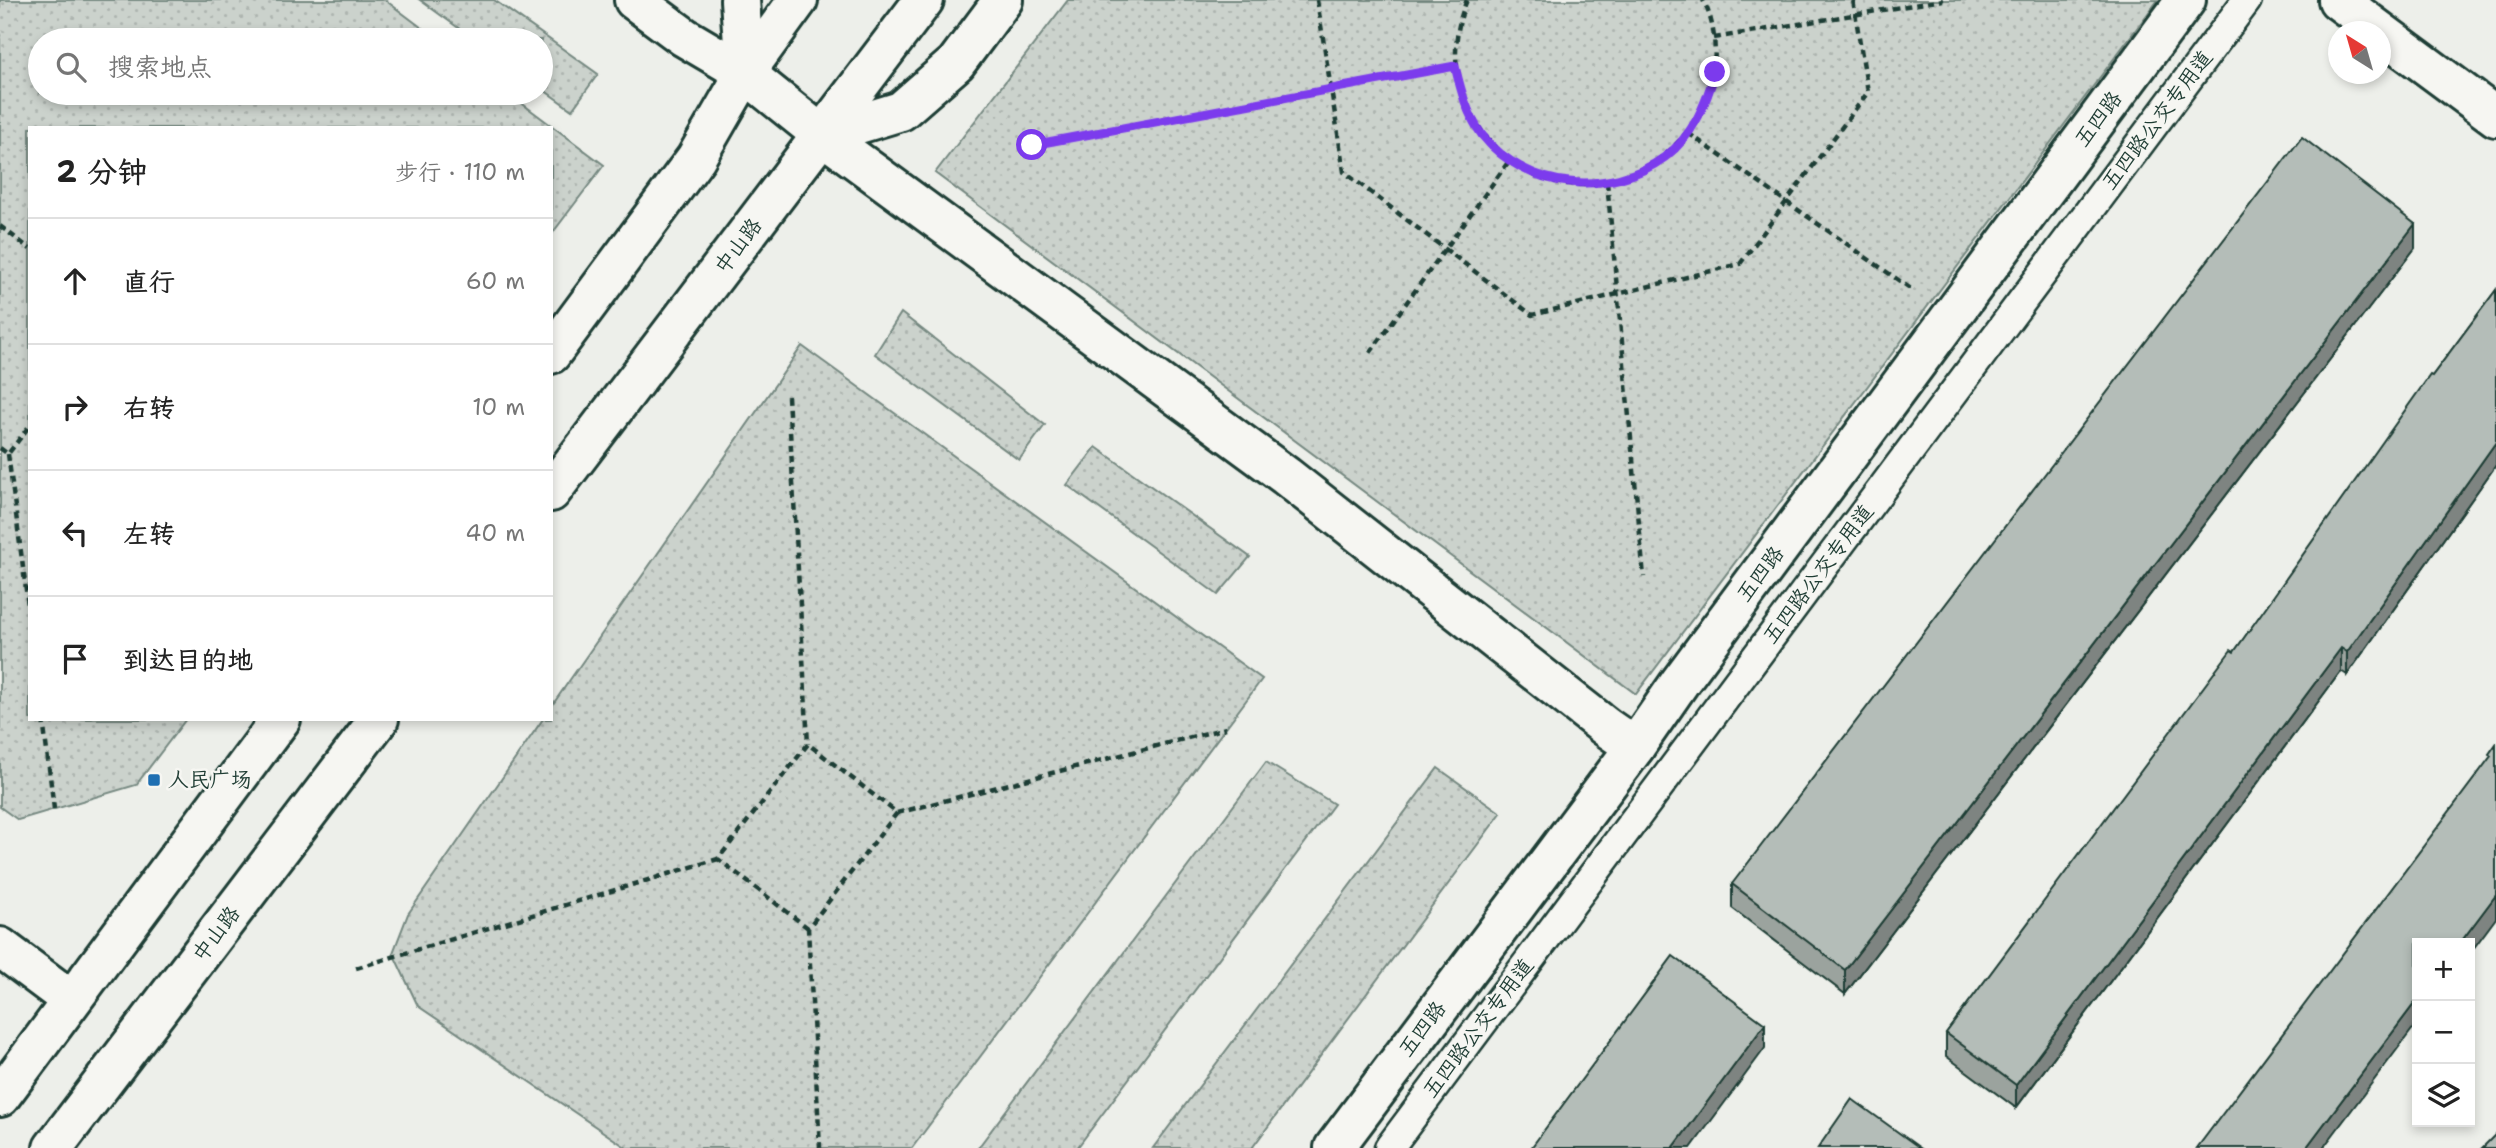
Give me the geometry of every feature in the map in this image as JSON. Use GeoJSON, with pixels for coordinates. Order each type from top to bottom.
{"type":"FeatureCollection","features":[{"type":"Feature","properties":{"kind":"main road"},"geometry":{"type":"LineString","coordinates":[[634,0],[684,37],[745,73],[822,135],[1286,477],[1635,747]]}},
{"type":"Feature","properties":{"kind":"main road"},"geometry":{"type":"LineString","coordinates":[[740,0],[745,73]]}},
{"type":"Feature","properties":{"kind":"main road"},"geometry":{"type":"LineString","coordinates":[[553,351],[696,158],[745,73],[798,0]]}},
{"type":"Feature","properties":{"kind":"main road","name":"中山路"},"geometry":{"type":"LineString","coordinates":[[553,489],[924,0]]}},
{"type":"Feature","properties":{"kind":"main road"},"geometry":{"type":"LineString","coordinates":[[822,135],[901,111],[956,63],[1003,0]]}},
{"type":"Feature","properties":{"kind":"main road","name":"五四路"},"geometry":{"type":"LineString","coordinates":[[1334,1148],[1635,747],[1679,682],[2186,0]]}},
{"type":"Feature","properties":{"kind":"main road"},"geometry":{"type":"LineString","coordinates":[[2338,0],[2496,117]]}},
{"type":"Feature","properties":{"kind":"main road"},"geometry":{"type":"LineString","coordinates":[[0,1097],[280,721]]}},
{"type":"Feature","properties":{"kind":"main road","name":"中山路"},"geometry":{"type":"LineString","coordinates":[[52,1148],[377,721]]}},
{"type":"Feature","properties":{"kind":"main road"},"geometry":{"type":"LineString","coordinates":[[0,947],[72,1000]]}},
{"type":"Feature","properties":{"kind":"lane","name":"五四路公交专用道"},"geometry":{"type":"LineString","coordinates":[[1389,1148],[2247,0]]}},
{"type":"Feature","properties":{"kind":"path"},"geometry":{"type":"LineString","coordinates":[[1317,0],[1344,172],[1532,315],[1740,264],[1868,92],[1853,0]]}},
{"type":"Feature","properties":{"kind":"path"},"geometry":{"type":"LineString","coordinates":[[1467,0],[1456,33],[1455,66],[1464,102],[1482,135],[1509,160],[1539,176],[1573,184],[1607,182],[1637,173],[1665,157],[1688,133],[1705,105],[1715,72],[1714,38],[1703,0]]}},
{"type":"Feature","properties":{"kind":"path"},"geometry":{"type":"LineString","coordinates":[[1714,38],[1943,0]]}},
{"type":"Feature","properties":{"kind":"path"},"geometry":{"type":"LineString","coordinates":[[1032,145],[1455,66]]}},
{"type":"Feature","properties":{"kind":"path"},"geometry":{"type":"LineString","coordinates":[[1688,133],[1919,295]]}},
{"type":"Feature","properties":{"kind":"path"},"geometry":{"type":"LineString","coordinates":[[1370,353],[1509,160]]}},
{"type":"Feature","properties":{"kind":"path"},"geometry":{"type":"LineString","coordinates":[[1607,182],[1644,577]]}},
{"type":"Feature","properties":{"kind":"path"},"geometry":{"type":"LineString","coordinates":[[0,226],[28,247]]}},
{"type":"Feature","properties":{"kind":"path"},"geometry":{"type":"LineString","coordinates":[[356,968],[718,859],[808,744],[788,396]]}},
{"type":"Feature","properties":{"kind":"path"},"geometry":{"type":"LineString","coordinates":[[28,428],[8,454],[28,605]]}},
{"type":"Feature","properties":{"kind":"path"},"geometry":{"type":"LineString","coordinates":[[0,448],[8,454]]}},
{"type":"Feature","properties":{"kind":"path"},"geometry":{"type":"LineString","coordinates":[[43,721],[54,810]]}},
{"type":"Feature","properties":{"kind":"path"},"geometry":{"type":"LineString","coordinates":[[820,1148],[808,928],[897,813],[1226,728]]}},
{"type":"Feature","properties":{"kind":"path"},"geometry":{"type":"LineString","coordinates":[[808,744],[897,813]]}},
{"type":"Feature","properties":{"kind":"path"},"geometry":{"type":"LineString","coordinates":[[718,859],[808,928]]}},
{"type":"Feature","properties":{"kind":"shaded area"},"geometry":{"type":"Polygon","coordinates":[[[0,0],[385,0],[422,28],[28,28],[28,105],[524,105],[552,126],[28,126],[28,721],[184,721],[136,785],[18,820],[0,807],[0,0]]]}},
{"type":"Feature","properties":{"kind":"shaded area"},"geometry":{"type":"Polygon","coordinates":[[[420,0],[494,0],[533,28],[458,28],[420,0]]]}},
{"type":"Feature","properties":{"kind":"shaded area"},"geometry":{"type":"Polygon","coordinates":[[[1068,0],[2158,0],[1636,694],[935,173],[1068,0]]]}},
{"type":"Feature","properties":{"kind":"shaded area"},"geometry":{"type":"Polygon","coordinates":[[[553,42],[598,74],[572,110],[553,97],[553,42]]]}},
{"type":"Feature","properties":{"kind":"shaded area"},"geometry":{"type":"Polygon","coordinates":[[[553,127],[604,165],[553,232],[553,127]]]}},
{"type":"Feature","properties":{"kind":"shaded area"},"geometry":{"type":"Polygon","coordinates":[[[901,313],[1045,425],[1019,460],[875,354],[901,313]]]}},
{"type":"Feature","properties":{"kind":"shaded area"},"geometry":{"type":"Polygon","coordinates":[[[802,346],[1262,679],[912,1148],[627,1148],[418,1006],[393,953],[408,914],[542,721],[553,721],[553,704],[802,346]]]}},
{"type":"Feature","properties":{"kind":"shaded area"},"geometry":{"type":"Polygon","coordinates":[[[1096,447],[1250,557],[1218,595],[1067,485],[1096,447]]]}},
{"type":"Feature","properties":{"kind":"shaded area"},"geometry":{"type":"Polygon","coordinates":[[[1266,762],[1334,804],[1077,1148],[978,1148],[1266,762]]]}},
{"type":"Feature","properties":{"kind":"shaded area"},"geometry":{"type":"Polygon","coordinates":[[[1438,768],[1501,813],[1252,1148],[1153,1148],[1438,768]]]}},
{"type":"Feature","properties":{"kind":"building"},"geometry":{"type":"Polygon","coordinates":[[[2302,137],[2415,224],[1845,970],[1732,884],[2302,137]]]}},
{"type":"Feature","properties":{"kind":"building"},"geometry":{"type":"Polygon","coordinates":[[[2496,290],[2496,442],[2347,652],[2341,648],[2016,1085],[1946,1033],[2231,650],[2234,652],[2430,375],[2432,376],[2496,290]]]}},
{"type":"Feature","properties":{"kind":"building"},"geometry":{"type":"Polygon","coordinates":[[[2496,744],[2496,895],[2464,938],[2412,938],[2412,1007],[2306,1148],[2197,1148],[2491,756],[2489,754],[2496,744]]]}},
{"type":"Feature","properties":{"kind":"building"},"geometry":{"type":"Polygon","coordinates":[[[1673,956],[1765,1024],[1673,1148],[1531,1148],[1673,956]]]}},
{"type":"Feature","properties":{"kind":"building"},"geometry":{"type":"Polygon","coordinates":[[[1852,1099],[1920,1148],[1818,1148],[1852,1099]]]}},
{"type":"Feature","properties":{"kind":"building"},"geometry":{"type":"Polygon","coordinates":[[[2496,1134],[2496,1148],[2482,1148],[2496,1134]]]}},
{"type":"Feature","properties":{"kind":"place","name":"人民广场"},"geometry":{"type":"Point","coordinates":[154,780]}},
{"type":"Feature","properties":{"kind":"route"},"geometry":{"type":"LineString","coordinates":[[1032,145],[1455,66],[1464,102],[1482,135],[1509,160],[1539,176],[1573,184],[1607,182],[1637,173],[1665,157],[1688,133],[1705,105],[1715,72]]}}]}
